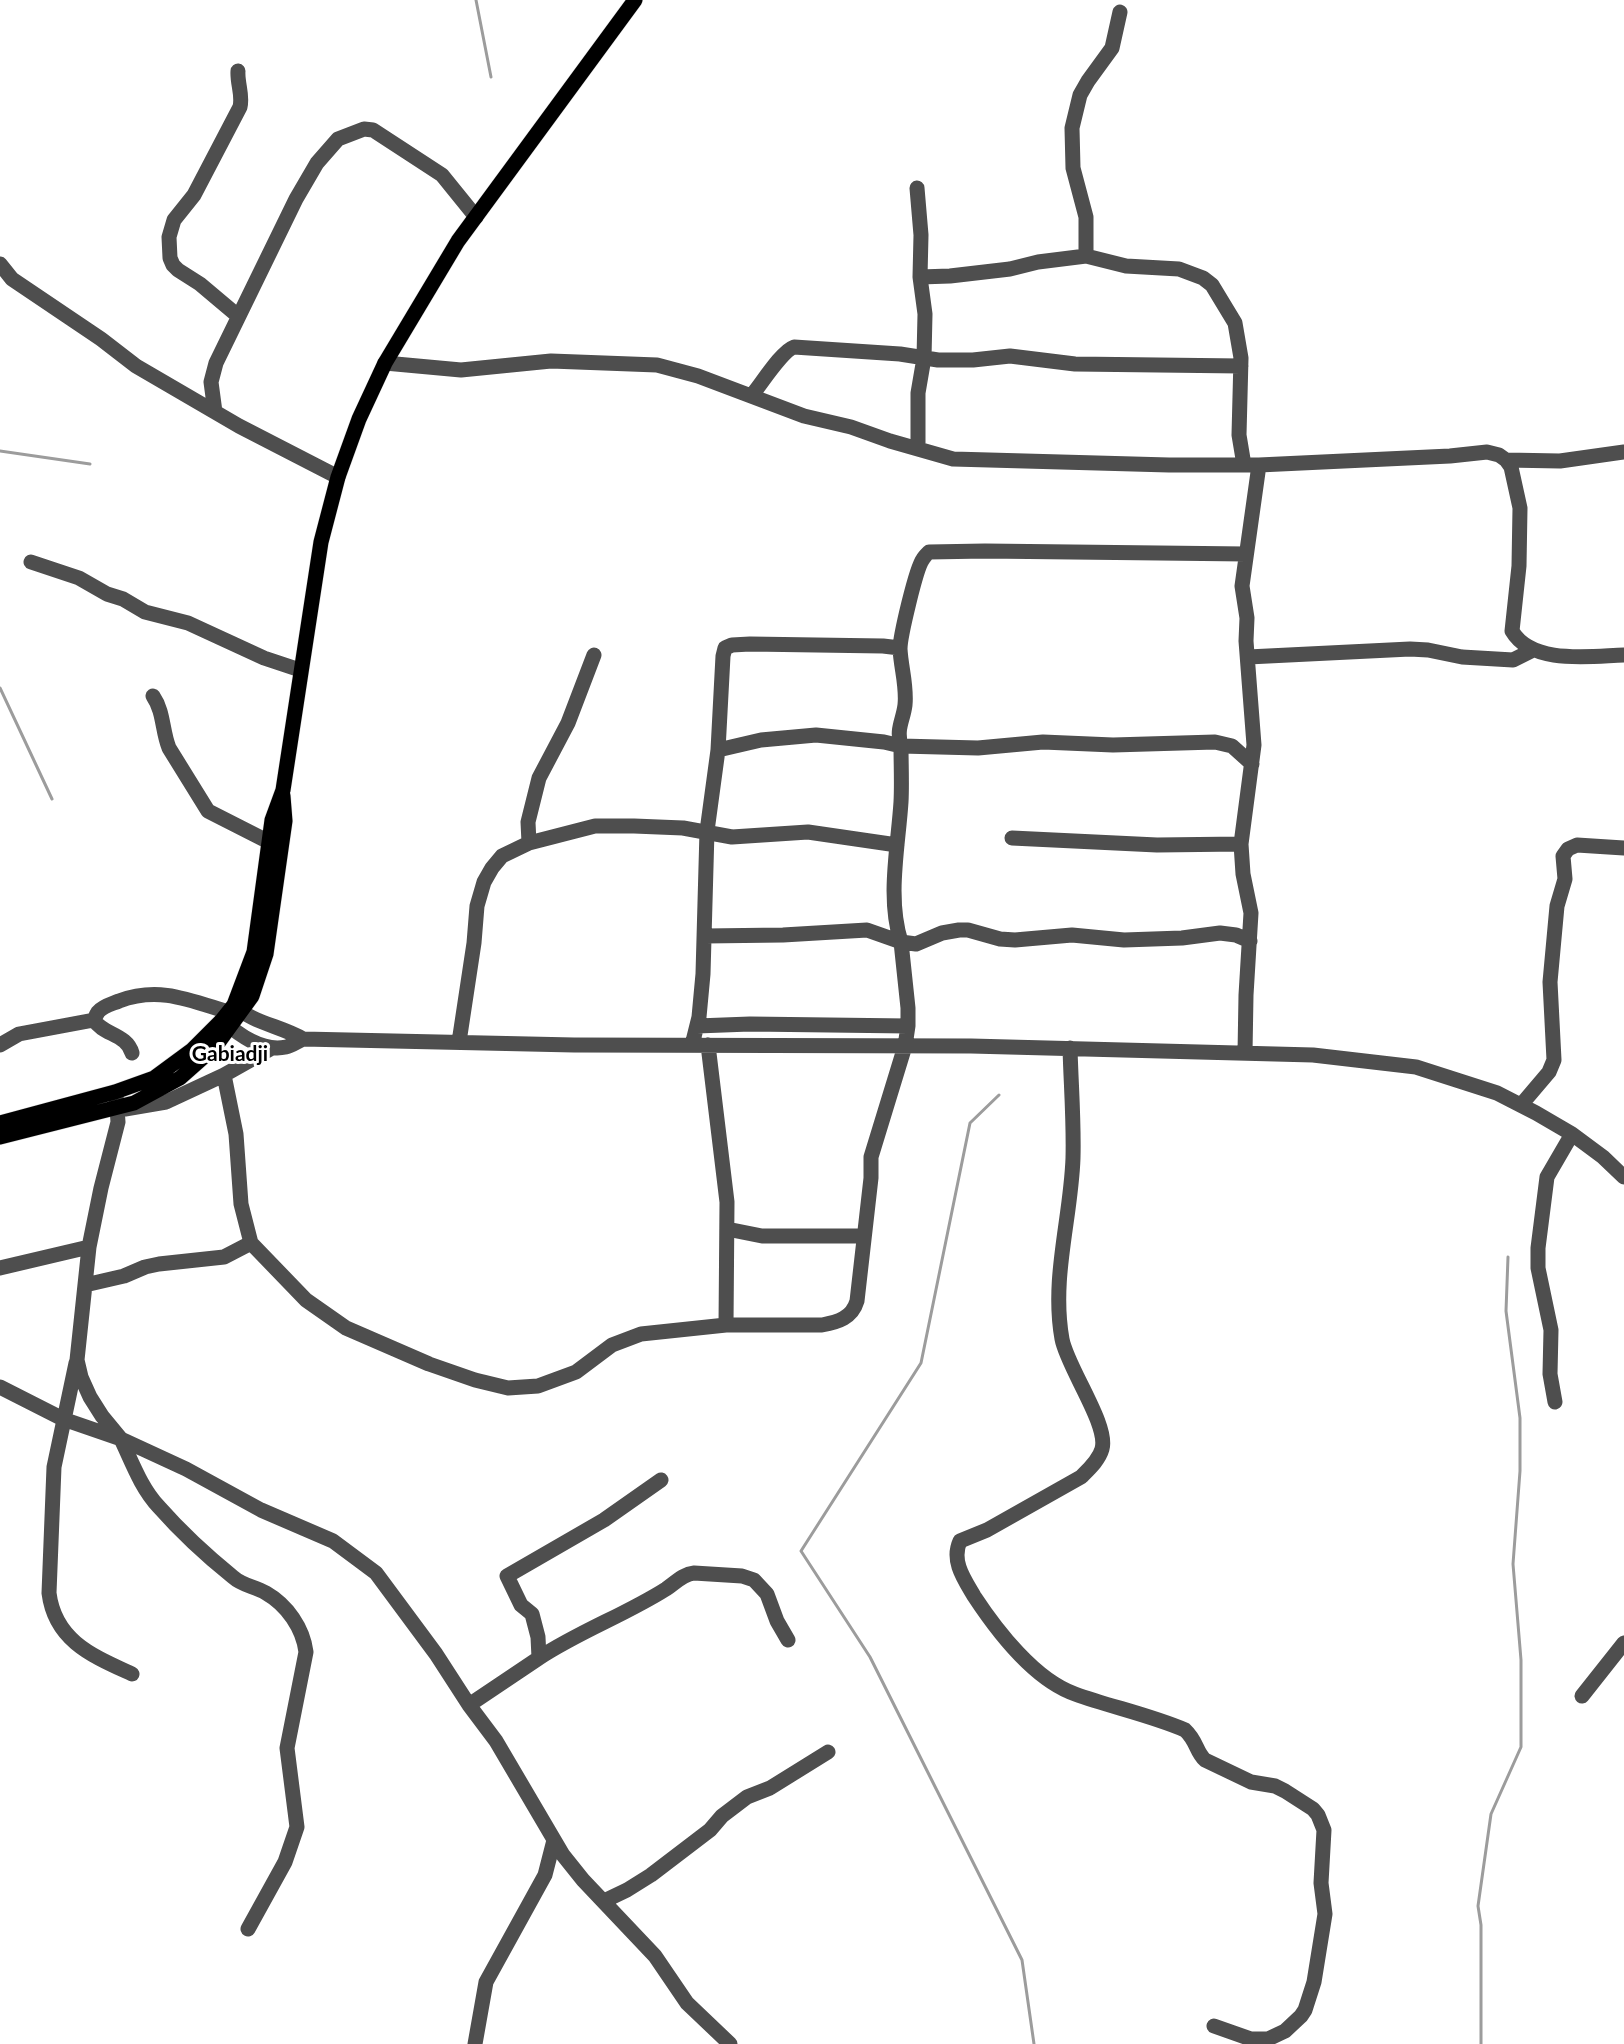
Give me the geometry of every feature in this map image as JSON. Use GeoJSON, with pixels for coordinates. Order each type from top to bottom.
{"type":"FeatureCollection","features":[{"type":"Feature","properties":{"kind":"main road"},"geometry":{"type":"LineString","coordinates":[[231,1016],[252,996],[266,954],[285,821],[283,790],[321,542],[338,477],[359,419],[385,363],[458,241],[635,0]]}},
{"type":"Feature","properties":{"kind":"main road"},"geometry":{"type":"LineString","coordinates":[[0,1123],[117,1103],[134,1103],[180,1078],[216,1047],[231,1016],[254,952],[272,820],[283,790]]}},
{"type":"Feature","properties":{"kind":"main road"},"geometry":{"type":"LineString","coordinates":[[0,1137],[117,1103]]}},
{"type":"Feature","properties":{"kind":"street"},"geometry":{"type":"LineString","coordinates":[[1086,256],[1086,217],[1073,168],[1072,128],[1080,94],[1112,48],[1120,12]]}},
{"type":"Feature","properties":{"kind":"street"},"geometry":{"type":"LineString","coordinates":[[238,71],[240,107],[194,195],[174,220],[169,237],[170,258],[173,265],[201,284],[238,316]]}},
{"type":"Feature","properties":{"kind":"street"},"geometry":{"type":"LineString","coordinates":[[215,412],[212,374],[296,199],[317,163],[334,142],[364,129],[373,130],[432,166],[476,217]]}},
{"type":"Feature","properties":{"kind":"street"},"geometry":{"type":"LineString","coordinates":[[917,188],[921,235],[920,277],[925,302],[924,358],[918,393],[918,449]]}},
{"type":"Feature","properties":{"kind":"street"},"geometry":{"type":"LineString","coordinates":[[920,277],[1010,269],[1038,262],[1086,256],[1126,266],[1179,269],[1203,278],[1212,285],[1235,323],[1241,366],[1239,435],[1252,465],[1242,586],[1247,618],[1254,745],[1241,844],[1251,913],[1245,995],[1245,1053]]}},
{"type":"Feature","properties":{"kind":"street"},"geometry":{"type":"LineString","coordinates":[[0,264],[6,284],[101,339],[136,366],[215,412],[338,477]]}},
{"type":"Feature","properties":{"kind":"street"},"geometry":{"type":"LineString","coordinates":[[752,395],[770,374],[783,353],[794,347],[900,354],[938,360],[973,360],[1010,356],[1075,364],[1241,366]]}},
{"type":"Feature","properties":{"kind":"street"},"geometry":{"type":"LineString","coordinates":[[385,363],[461,370],[551,361],[643,363],[674,368],[804,416],[851,427],[918,449],[961,459],[1252,465],[1450,456],[1487,452],[1499,455],[1511,467],[1520,508],[1519,566],[1512,631],[1522,643],[1533,650],[1545,653],[1594,657],[1624,654]]}},
{"type":"Feature","properties":{"kind":"street"},"geometry":{"type":"LineString","coordinates":[[1506,460],[1560,460],[1624,452]]}},
{"type":"Feature","properties":{"kind":"street"},"geometry":{"type":"LineString","coordinates":[[224,1075],[236,1134],[242,1204],[251,1243],[306,1300],[346,1328],[447,1371],[508,1388],[538,1386],[576,1372],[612,1345],[634,1336],[726,1325],[822,1325],[844,1319],[855,1308],[857,1301],[871,1178],[870,1157],[905,1046],[908,1026],[901,942],[896,927],[895,865],[901,800],[901,746],[898,736],[905,705],[900,648],[914,585],[923,558],[929,552],[985,551],[1246,554]]}},
{"type":"Feature","properties":{"kind":"street"},"geometry":{"type":"LineString","coordinates":[[31,562],[79,578],[145,612],[188,623],[246,650],[300,670]]}},
{"type":"Feature","properties":{"kind":"street"},"geometry":{"type":"LineString","coordinates":[[726,1325],[727,1202],[697,1026],[704,974],[707,831],[718,750],[725,648],[732,645],[750,644],[883,645],[900,648]]}},
{"type":"Feature","properties":{"kind":"street"},"geometry":{"type":"LineString","coordinates":[[1248,657],[1410,649],[1462,657],[1513,660],[1533,650]]}},
{"type":"Feature","properties":{"kind":"street"},"geometry":{"type":"LineString","coordinates":[[529,843],[528,822],[539,778],[568,723],[594,655]]}},
{"type":"Feature","properties":{"kind":"street"},"geometry":{"type":"LineString","coordinates":[[153,696],[159,705],[165,739],[169,748],[205,807],[216,816],[269,842]]}},
{"type":"Feature","properties":{"kind":"street"},"geometry":{"type":"LineString","coordinates":[[718,750],[761,740],[816,735],[901,746],[978,748],[1043,742],[1113,745],[1215,742],[1232,746],[1252,764]]}},
{"type":"Feature","properties":{"kind":"street"},"geometry":{"type":"LineString","coordinates":[[459,1042],[474,943],[477,906],[484,882],[502,856],[529,843],[595,826],[683,828],[732,837],[808,832],[897,845]]}},
{"type":"Feature","properties":{"kind":"street"},"geometry":{"type":"LineString","coordinates":[[1012,838],[1157,845],[1241,844]]}},
{"type":"Feature","properties":{"kind":"street"},"geometry":{"type":"LineString","coordinates":[[1521,1105],[1549,1072],[1554,1060],[1550,982],[1557,906],[1564,879],[1563,856],[1568,849],[1577,845],[1624,848]]}},
{"type":"Feature","properties":{"kind":"street"},"geometry":{"type":"LineString","coordinates":[[705,936],[783,935],[867,930],[901,942],[916,944],[942,933],[968,930],[1000,939],[1015,940],[1072,935],[1124,940],[1182,938],[1220,933],[1236,935],[1250,941]]}},
{"type":"Feature","properties":{"kind":"street"},"geometry":{"type":"LineString","coordinates":[[94,1020],[99,1011],[106,1006],[138,995],[160,993],[231,1016],[289,1031],[303,1039]]}},
{"type":"Feature","properties":{"kind":"street"},"geometry":{"type":"LineString","coordinates":[[231,1016],[258,1044],[272,1048],[286,1047],[303,1039],[1070,1048],[1313,1055],[1416,1067],[1497,1093],[1572,1134],[1603,1157],[1624,1177]]}},
{"type":"Feature","properties":{"kind":"street"},"geometry":{"type":"LineString","coordinates":[[0,1045],[19,1034],[94,1020]]}},
{"type":"Feature","properties":{"kind":"street"},"geometry":{"type":"LineString","coordinates":[[94,1020],[98,1027],[125,1042],[132,1053]]}},
{"type":"Feature","properties":{"kind":"street"},"geometry":{"type":"LineString","coordinates":[[697,1026],[750,1024],[908,1026]]}},
{"type":"Feature","properties":{"kind":"street"},"geometry":{"type":"LineString","coordinates":[[132,1674],[104,1661],[70,1639],[54,1617],[49,1593],[52,1481],[77,1360],[89,1247],[101,1188],[115,1138],[117,1103],[166,1102],[224,1075],[272,1048]]}},
{"type":"Feature","properties":{"kind":"street"},"geometry":{"type":"LineString","coordinates":[[1070,1048],[1073,1159],[1061,1251],[1059,1319],[1066,1356],[1104,1441],[1102,1451],[1081,1477],[987,1530],[960,1541],[956,1557],[962,1575],[982,1609],[1031,1666],[1052,1681],[1076,1694],[1185,1730],[1194,1739],[1200,1755],[1205,1760],[1251,1782],[1275,1786],[1313,1809],[1318,1815],[1324,1830],[1321,1882],[1325,1914],[1309,2002],[1294,2023],[1268,2039],[1251,2039],[1214,2026]]}},
{"type":"Feature","properties":{"kind":"street"},"geometry":{"type":"LineString","coordinates":[[1555,1402],[1550,1374],[1551,1329],[1538,1268],[1539,1248],[1547,1177],[1572,1134]]}},
{"type":"Feature","properties":{"kind":"street"},"geometry":{"type":"LineString","coordinates":[[726,1229],[762,1236],[864,1236]]}},
{"type":"Feature","properties":{"kind":"street"},"geometry":{"type":"LineString","coordinates":[[85,1285],[124,1276],[152,1265],[224,1257],[251,1243]]}},
{"type":"Feature","properties":{"kind":"street"},"geometry":{"type":"LineString","coordinates":[[0,1268],[89,1247]]}},
{"type":"Feature","properties":{"kind":"street"},"geometry":{"type":"LineString","coordinates":[[77,1360],[81,1377],[90,1397],[121,1439],[145,1489],[160,1509],[232,1577],[242,1584],[265,1592],[282,1605],[304,1639],[304,1663],[287,1748],[297,1827],[285,1862],[248,1929]]}},
{"type":"Feature","properties":{"kind":"street"},"geometry":{"type":"LineString","coordinates":[[0,1387],[63,1419],[121,1439],[196,1474],[261,1510],[333,1541],[370,1568],[401,1605],[496,1741],[554,1840],[576,1872],[655,1956],[687,2003],[730,2044]]}},
{"type":"Feature","properties":{"kind":"street"},"geometry":{"type":"LineString","coordinates":[[539,1658],[538,1637],[532,1614],[521,1605],[507,1576],[604,1520],[661,1480]]}},
{"type":"Feature","properties":{"kind":"street"},"geometry":{"type":"LineString","coordinates":[[469,1705],[539,1658],[579,1634],[605,1623],[666,1589],[688,1573],[741,1576],[754,1580],[767,1594],[777,1621],[788,1640]]}},
{"type":"Feature","properties":{"kind":"street"},"geometry":{"type":"LineString","coordinates":[[1582,1696],[1624,1643]]}},
{"type":"Feature","properties":{"kind":"street"},"geometry":{"type":"LineString","coordinates":[[604,1901],[651,1875],[710,1830],[722,1816],[747,1797],[770,1788],[828,1752]]}},
{"type":"Feature","properties":{"kind":"street"},"geometry":{"type":"LineString","coordinates":[[475,2044],[486,1982],[545,1875],[554,1840]]}},
{"type":"Feature","properties":{"kind":"waterway"},"geometry":{"type":"LineString","coordinates":[[476,0],[491,77]]}},
{"type":"Feature","properties":{"kind":"waterway"},"geometry":{"type":"LineString","coordinates":[[0,451],[90,464]]}},
{"type":"Feature","properties":{"kind":"waterway"},"geometry":{"type":"LineString","coordinates":[[0,688],[52,799]]}},
{"type":"Feature","properties":{"kind":"waterway"},"geometry":{"type":"LineString","coordinates":[[999,1095],[970,1123],[921,1363],[801,1551],[870,1657],[1022,1960],[1034,2044]]}},
{"type":"Feature","properties":{"kind":"waterway"},"geometry":{"type":"LineString","coordinates":[[1481,2044],[1481,1925],[1478,1906],[1491,1814],[1521,1747],[1521,1660],[1513,1564],[1520,1471],[1520,1418],[1506,1311],[1508,1257]]}},
{"type":"Feature","properties":{"kind":"district","name":"Gabiadji"},"geometry":{"type":"Point","coordinates":[230,1054]}}]}
